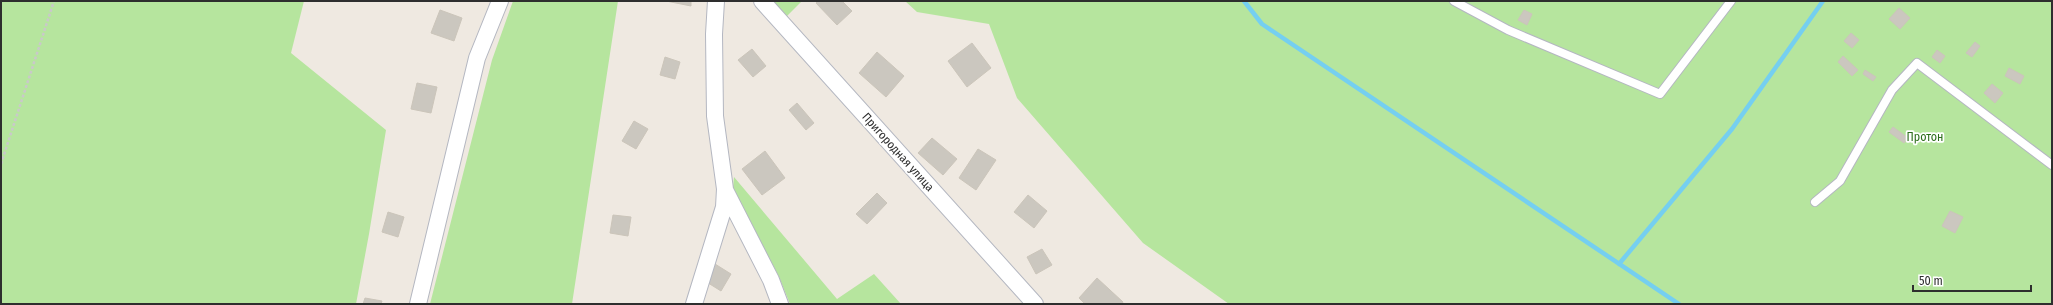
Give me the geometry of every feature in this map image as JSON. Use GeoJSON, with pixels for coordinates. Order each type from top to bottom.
{"type":"FeatureCollection","features":[{"type":"Feature","properties":{"kind":"street"},"geometry":{"type":"LineString","coordinates":[[418,304],[477,58],[500,1]]}},
{"type":"Feature","properties":{"kind":"street"},"geometry":{"type":"LineString","coordinates":[[694,304],[724,207],[725,189],[715,116],[714,34],[716,1]]}},
{"type":"Feature","properties":{"kind":"street","name":"Пригородная улица"},"geometry":{"type":"LineString","coordinates":[[762,1],[1035,304]]}},
{"type":"Feature","properties":{"kind":"street"},"geometry":{"type":"LineString","coordinates":[[725,189],[771,280],[780,304]]}},
{"type":"Feature","properties":{"kind":"lane"},"geometry":{"type":"LineString","coordinates":[[1454,1],[1508,30],[1660,94],[1731,1]]}},
{"type":"Feature","properties":{"kind":"lane"},"geometry":{"type":"LineString","coordinates":[[1816,202],[1840,181],[1892,90],[1917,63],[2052,165]]}},
{"type":"Feature","properties":{"kind":"path"},"geometry":{"type":"LineString","coordinates":[[1,164],[54,1]]}},
{"type":"Feature","properties":{"kind":"green space"},"geometry":{"type":"Polygon","coordinates":[[[1,1],[304,1],[291,53],[386,130],[356,304],[1,304],[1,1]]]}},
{"type":"Feature","properties":{"kind":"green space"},"geometry":{"type":"Polygon","coordinates":[[[513,1],[618,1],[572,304],[430,304],[492,60],[513,1]]]}},
{"type":"Feature","properties":{"kind":"green space"},"geometry":{"type":"Polygon","coordinates":[[[771,1],[802,1],[785,18],[771,1]]]}},
{"type":"Feature","properties":{"kind":"green space","name":"Протон"},"geometry":{"type":"Polygon","coordinates":[[[905,1],[2052,1],[2052,304],[1229,304],[1143,243],[1017,98],[989,24],[917,12],[905,1]]]}},
{"type":"Feature","properties":{"kind":"green space"},"geometry":{"type":"Polygon","coordinates":[[[734,177],[837,299],[874,274],[901,304],[790,304],[779,277],[733,188],[734,177]]]}},
{"type":"Feature","properties":{"kind":"building"},"geometry":{"type":"Polygon","coordinates":[[[666,1],[691,1],[691,6],[666,1]]]}},
{"type":"Feature","properties":{"kind":"building"},"geometry":{"type":"Polygon","coordinates":[[[818,1],[842,1],[852,11],[837,25],[816,3],[818,1]]]}},
{"type":"Feature","properties":{"kind":"building"},"geometry":{"type":"Polygon","coordinates":[[[1899,8],[1910,18],[1900,29],[1889,19],[1899,8]]]}},
{"type":"Feature","properties":{"kind":"building"},"geometry":{"type":"Polygon","coordinates":[[[440,10],[462,18],[454,41],[431,33],[440,10]]]}},
{"type":"Feature","properties":{"kind":"building"},"geometry":{"type":"Polygon","coordinates":[[[1524,10],[1532,14],[1527,25],[1518,20],[1524,10]]]}},
{"type":"Feature","properties":{"kind":"building"},"geometry":{"type":"Polygon","coordinates":[[[1851,33],[1859,40],[1852,48],[1844,41],[1851,33]]]}},
{"type":"Feature","properties":{"kind":"building"},"geometry":{"type":"Polygon","coordinates":[[[1975,42],[1980,46],[1972,57],[1966,53],[1975,42]]]}},
{"type":"Feature","properties":{"kind":"building"},"geometry":{"type":"Polygon","coordinates":[[[972,43],[991,68],[967,87],[948,61],[972,43]]]}},
{"type":"Feature","properties":{"kind":"building"},"geometry":{"type":"Polygon","coordinates":[[[752,49],[766,66],[753,77],[738,60],[752,49]]]}},
{"type":"Feature","properties":{"kind":"building"},"geometry":{"type":"Polygon","coordinates":[[[1937,50],[1945,56],[1940,63],[1932,57],[1937,50]]]}},
{"type":"Feature","properties":{"kind":"building"},"geometry":{"type":"Polygon","coordinates":[[[877,52],[904,76],[886,97],[859,73],[877,52]]]}},
{"type":"Feature","properties":{"kind":"building"},"geometry":{"type":"Polygon","coordinates":[[[1843,56],[1858,70],[1852,76],[1838,62],[1843,56]]]}},
{"type":"Feature","properties":{"kind":"building"},"geometry":{"type":"Polygon","coordinates":[[[665,57],[680,62],[675,79],[660,75],[665,57]]]}},
{"type":"Feature","properties":{"kind":"building"},"geometry":{"type":"Polygon","coordinates":[[[2009,68],[2024,76],[2020,84],[2005,76],[2009,68]]]}},
{"type":"Feature","properties":{"kind":"building"},"geometry":{"type":"Polygon","coordinates":[[[1865,70],[1876,77],[1873,81],[1863,74],[1865,70]]]}},
{"type":"Feature","properties":{"kind":"building"},"geometry":{"type":"Polygon","coordinates":[[[417,83],[437,87],[431,113],[411,109],[417,83]]]}},
{"type":"Feature","properties":{"kind":"building"},"geometry":{"type":"Polygon","coordinates":[[[1992,84],[2003,93],[1995,103],[1984,93],[1992,84]]]}},
{"type":"Feature","properties":{"kind":"building"},"geometry":{"type":"Polygon","coordinates":[[[797,103],[814,123],[806,130],[789,110],[797,103]]]}},
{"type":"Feature","properties":{"kind":"building"},"geometry":{"type":"Polygon","coordinates":[[[634,121],[648,129],[636,149],[622,141],[634,121]]]}},
{"type":"Feature","properties":{"kind":"building"},"geometry":{"type":"Polygon","coordinates":[[[1893,127],[1908,138],[1904,143],[1889,132],[1893,127]]]}},
{"type":"Feature","properties":{"kind":"building"},"geometry":{"type":"Polygon","coordinates":[[[932,138],[957,159],[943,175],[918,153],[932,138]]]}},
{"type":"Feature","properties":{"kind":"building"},"geometry":{"type":"Polygon","coordinates":[[[978,149],[996,160],[976,190],[959,178],[978,149]]]}},
{"type":"Feature","properties":{"kind":"building"},"geometry":{"type":"Polygon","coordinates":[[[765,151],[785,178],[762,195],[742,169],[765,151]]]}},
{"type":"Feature","properties":{"kind":"building"},"geometry":{"type":"Polygon","coordinates":[[[877,193],[887,203],[867,224],[856,214],[877,193]]]}},
{"type":"Feature","properties":{"kind":"building"},"geometry":{"type":"Polygon","coordinates":[[[1028,195],[1047,211],[1034,228],[1014,212],[1028,195]]]}},
{"type":"Feature","properties":{"kind":"building"},"geometry":{"type":"Polygon","coordinates":[[[1950,211],[1963,217],[1955,233],[1942,226],[1950,211]]]}},
{"type":"Feature","properties":{"kind":"building"},"geometry":{"type":"Polygon","coordinates":[[[388,212],[404,217],[398,237],[382,232],[388,212]]]}},
{"type":"Feature","properties":{"kind":"building"},"geometry":{"type":"Polygon","coordinates":[[[613,215],[631,217],[628,236],[610,233],[613,215]]]}},
{"type":"Feature","properties":{"kind":"building"},"geometry":{"type":"Polygon","coordinates":[[[1042,249],[1052,265],[1036,274],[1027,257],[1042,249]]]}},
{"type":"Feature","properties":{"kind":"building"},"geometry":{"type":"Polygon","coordinates":[[[715,264],[731,274],[721,291],[705,281],[715,264]]]}},
{"type":"Feature","properties":{"kind":"building"},"geometry":{"type":"Polygon","coordinates":[[[1097,278],[1123,302],[1122,304],[1085,304],[1079,298],[1097,278]]]}},
{"type":"Feature","properties":{"kind":"building"},"geometry":{"type":"Polygon","coordinates":[[[365,298],[382,301],[381,304],[363,304],[365,298]]]}},
{"type":"Feature","properties":{"kind":"waterway"},"geometry":{"type":"LineString","coordinates":[[1244,1],[1262,24],[1679,304]]}},
{"type":"Feature","properties":{"kind":"waterway"},"geometry":{"type":"LineString","coordinates":[[1619,264],[1732,129],[1823,1]]}}]}
